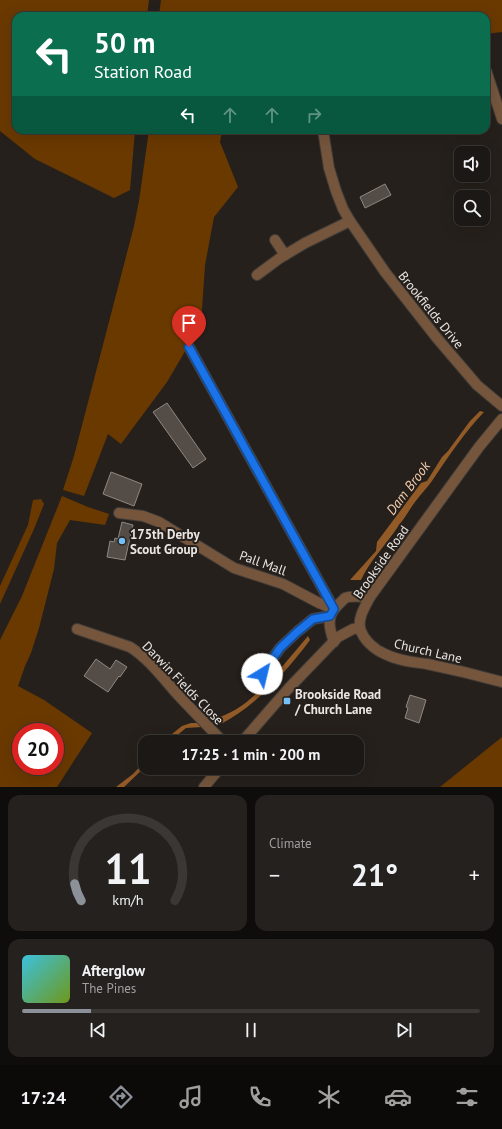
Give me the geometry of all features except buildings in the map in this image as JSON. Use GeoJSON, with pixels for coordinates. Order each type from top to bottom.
{"type":"FeatureCollection","features":[{"type":"Feature","properties":{"kind":"street"},"geometry":{"type":"LineString","coordinates":[[490,82],[502,119]]}},
{"type":"Feature","properties":{"kind":"street","name":"Brookfields Drive"},"geometry":{"type":"LineString","coordinates":[[324,134],[329,168],[343,208],[350,221],[385,272],[436,337],[477,385],[502,406]]}},
{"type":"Feature","properties":{"kind":"street"},"geometry":{"type":"LineString","coordinates":[[257,275],[285,255],[350,221]]}},
{"type":"Feature","properties":{"kind":"street"},"geometry":{"type":"LineString","coordinates":[[275,240],[285,255]]}},
{"type":"Feature","properties":{"kind":"street"},"geometry":{"type":"LineString","coordinates":[[189,347],[332,612],[329,629],[334,642]]}},
{"type":"Feature","properties":{"kind":"street","name":"Brookside Road"},"geometry":{"type":"LineString","coordinates":[[360,628],[360,618],[370,597],[479,447],[502,419]]}},
{"type":"Feature","properties":{"kind":"street","name":"Pall Mall"},"geometry":{"type":"LineString","coordinates":[[119,513],[143,516],[159,522],[234,568],[283,584],[319,603],[332,612]]}},
{"type":"Feature","properties":{"kind":"street"},"geometry":{"type":"LineString","coordinates":[[262,674],[280,648],[313,619],[332,612],[346,598],[370,597]]}},
{"type":"Feature","properties":{"kind":"street"},"geometry":{"type":"LineString","coordinates":[[248,735],[288,690],[343,633],[360,628]]}},
{"type":"Feature","properties":{"kind":"street","name":"Church Lane"},"geometry":{"type":"LineString","coordinates":[[360,628],[372,646],[396,659],[426,664],[502,682]]}},
{"type":"Feature","properties":{"kind":"street","name":"Darwin Fields Close"},"geometry":{"type":"LineString","coordinates":[[77,629],[130,647],[136,651],[151,664],[216,735]]}},
{"type":"Feature","properties":{"kind":"street"},"geometry":{"type":"LineString","coordinates":[[204,787],[214,775]]}},
{"type":"Feature","properties":{"kind":"shaded area"},"geometry":{"type":"Polygon","coordinates":[[[0,0],[149,0],[148,12],[12,12],[12,134],[135,134],[130,190],[114,198],[35,159],[0,131],[0,0]]]}},
{"type":"Feature","properties":{"kind":"shaded area"},"geometry":{"type":"Polygon","coordinates":[[[161,0],[502,0],[502,32],[490,34],[490,12],[160,12],[161,0]]]}},
{"type":"Feature","properties":{"kind":"shaded area"},"geometry":{"type":"Polygon","coordinates":[[[148,134],[221,134],[220,142],[238,187],[214,217],[205,265],[201,324],[167,382],[121,444],[108,434],[84,496],[63,490],[74,456],[134,226],[148,134]]]}},
{"type":"Feature","properties":{"kind":"shaded area"},"geometry":{"type":"Polygon","coordinates":[[[480,411],[484,412],[450,454],[432,481],[369,566],[361,580],[350,580],[376,551],[377,542],[421,483],[427,481],[442,457],[470,421],[480,411]]]}},
{"type":"Feature","properties":{"kind":"shaded area"},"geometry":{"type":"Polygon","coordinates":[[[62,496],[109,514],[105,525],[70,520],[57,543],[54,569],[39,628],[18,686],[44,700],[92,733],[57,787],[0,787],[0,640],[22,596],[62,496]]]}},
{"type":"Feature","properties":{"kind":"shaded area"},"geometry":{"type":"Polygon","coordinates":[[[41,499],[44,504],[0,604],[0,586],[28,525],[33,500],[41,499]]]}},
{"type":"Feature","properties":{"kind":"shaded area"},"geometry":{"type":"Polygon","coordinates":[[[308,636],[310,640],[301,652],[270,687],[258,698],[246,708],[221,724],[217,724],[212,720],[236,709],[257,693],[268,680],[270,681],[308,636]]]}},
{"type":"Feature","properties":{"kind":"shaded area"},"geometry":{"type":"Polygon","coordinates":[[[191,723],[199,723],[202,727],[186,728],[178,735],[171,735],[182,726],[191,723]]]}},
{"type":"Feature","properties":{"kind":"shaded area"},"geometry":{"type":"Polygon","coordinates":[[[502,737],[502,787],[440,787],[502,737]]]}},
{"type":"Feature","properties":{"kind":"shaded area"},"geometry":{"type":"Polygon","coordinates":[[[138,769],[138,774],[124,787],[116,787],[138,769]]]}},
{"type":"Feature","properties":{"kind":"place","name":"175th Derby Scout Group"},"geometry":{"type":"Point","coordinates":[122,541]}},
{"type":"Feature","properties":{"kind":"place","name":"Brookside Road / Church Lane"},"geometry":{"type":"Point","coordinates":[287,701]}},
{"type":"Feature","properties":{"kind":"route"},"geometry":{"type":"LineString","coordinates":[[189,347],[334,609],[330,616],[313,619],[297,632],[280,648],[262,674]]}},
{"type":"Feature","properties":{"kind":"water label","name":"Dam Brook"},"geometry":{"type":"Point","coordinates":[408,488]}}]}
